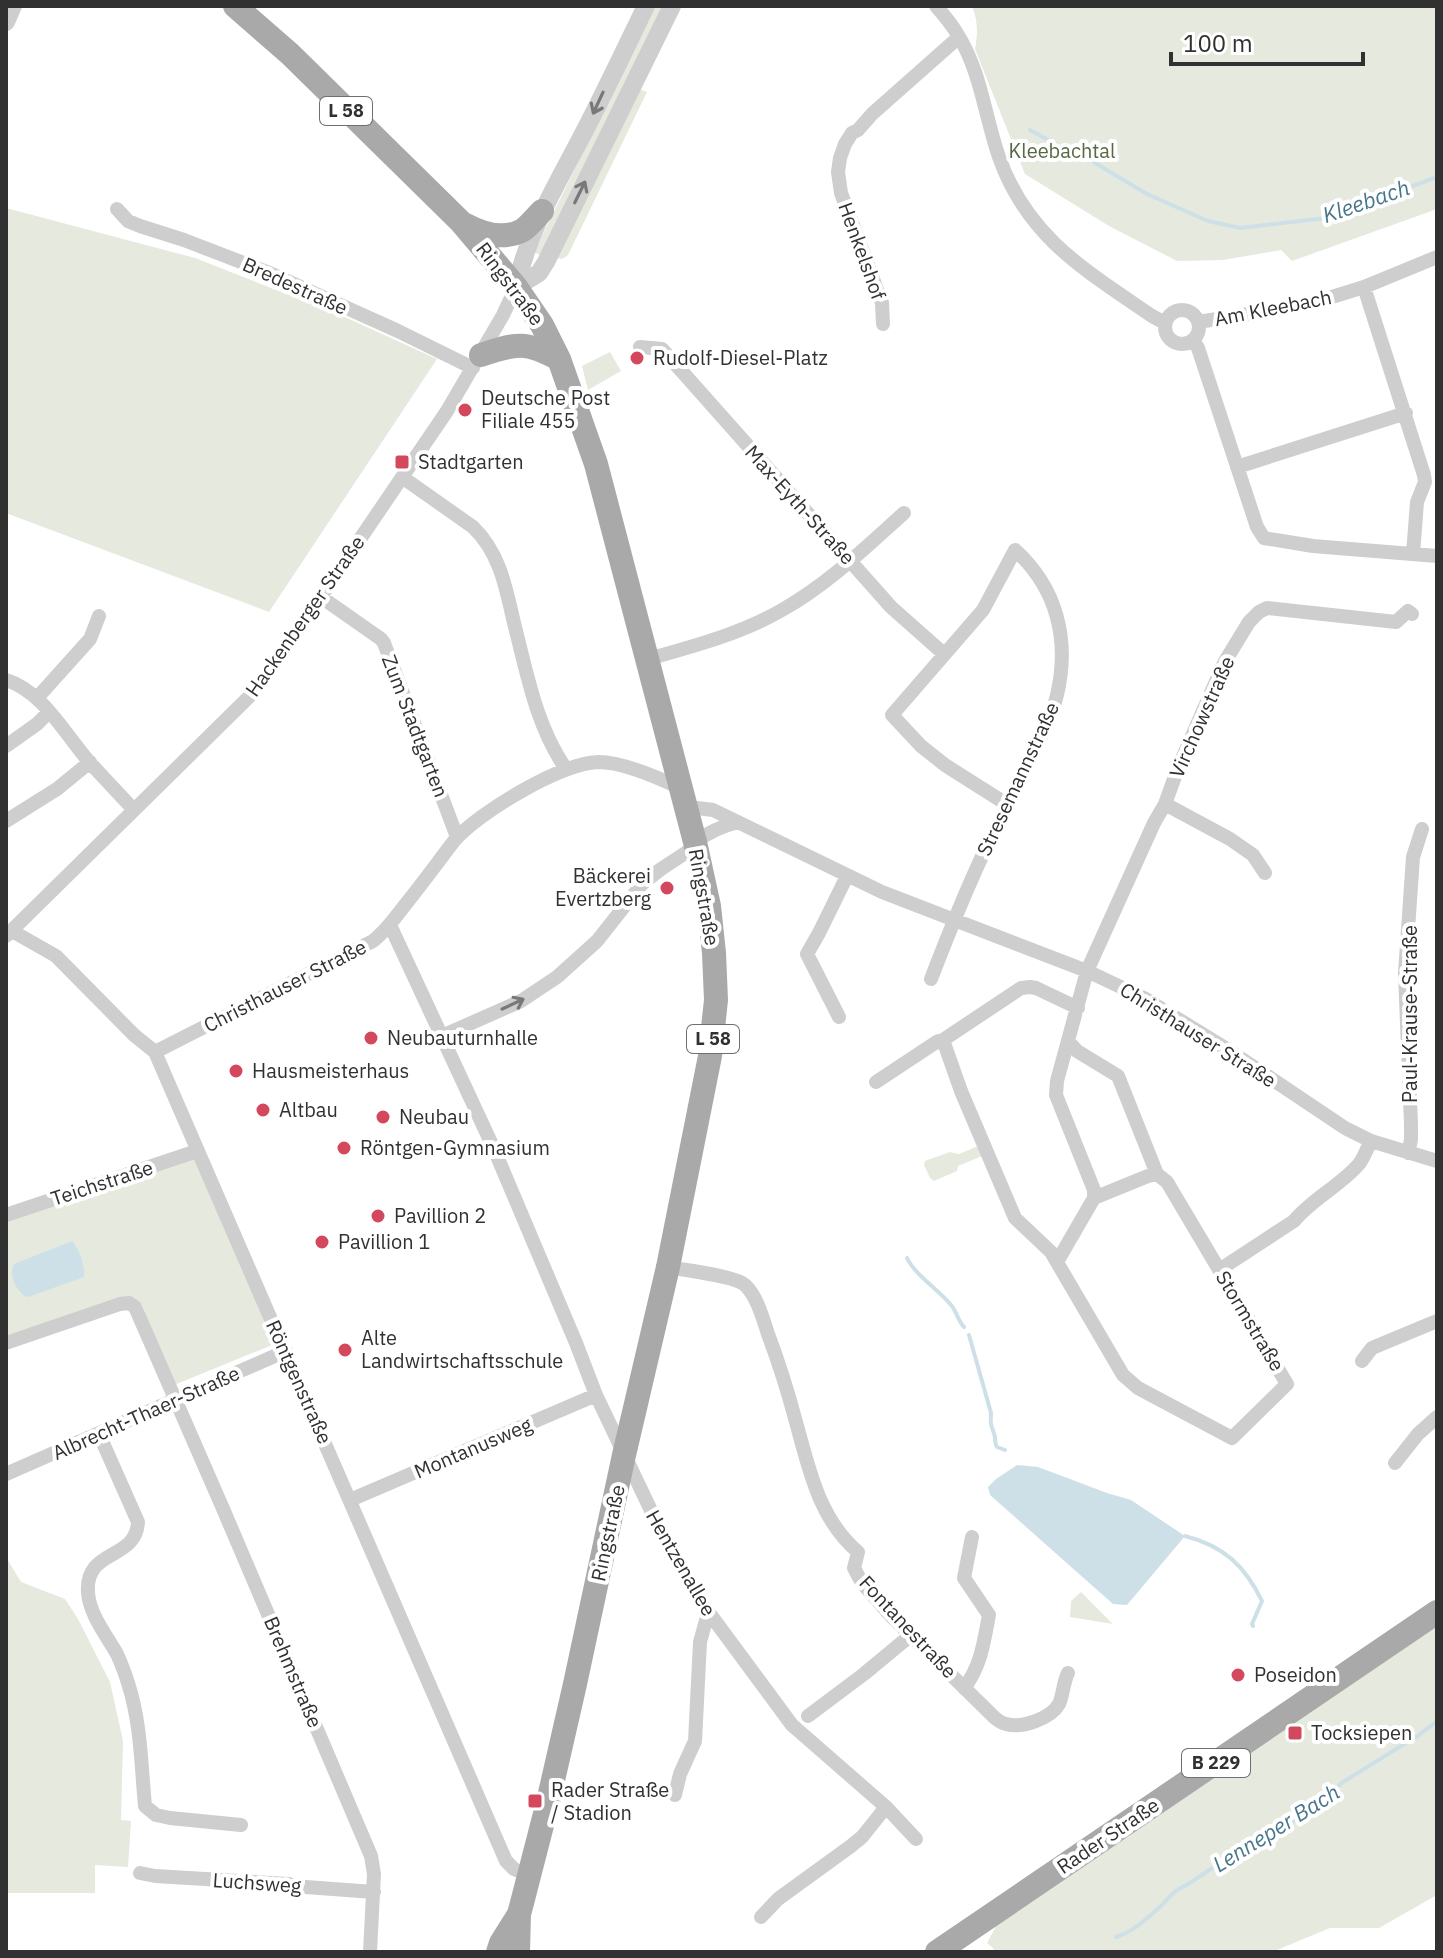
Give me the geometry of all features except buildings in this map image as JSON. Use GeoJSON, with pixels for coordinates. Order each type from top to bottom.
{"type":"FeatureCollection","features":[{"type":"Feature","properties":{"kind":"main road","name":"Ringstraße"},"geometry":{"type":"LineString","coordinates":[[235,6],[290,54],[461,222],[539,319],[559,359],[596,464],[695,844],[713,932],[716,1000],[710,1056],[668,1267],[548,1803],[519,1914],[518,1952]]}},
{"type":"Feature","properties":{"kind":"main road"},"geometry":{"type":"LineString","coordinates":[[461,222],[482,233],[510,234],[526,227],[542,211]]}},
{"type":"Feature","properties":{"kind":"main road"},"geometry":{"type":"LineString","coordinates":[[477,362],[517,344],[537,347],[559,359]]}},
{"type":"Feature","properties":{"kind":"main road","name":"Rader Straße"},"geometry":{"type":"LineString","coordinates":[[937,1952],[1437,1612]]}},
{"type":"Feature","properties":{"kind":"main road","name":"Ringstraße"},"geometry":{"type":"LineString","coordinates":[[498,1952],[519,1914]]}},
{"type":"Feature","properties":{"kind":"street"},"geometry":{"type":"LineString","coordinates":[[6,22],[13,6]]}},
{"type":"Feature","properties":{"kind":"street","name":"Hackenberger Straße"},"geometry":{"type":"LineString","coordinates":[[9,934],[254,692],[321,597],[477,362],[503,315],[542,211],[646,6]]}},
{"type":"Feature","properties":{"kind":"street","name":"Hackenberger Straße"},"geometry":{"type":"LineString","coordinates":[[516,287],[539,273],[546,262],[672,6]]}},
{"type":"Feature","properties":{"kind":"street"},"geometry":{"type":"LineString","coordinates":[[936,6],[959,37],[979,84],[999,157],[1027,212],[1061,252],[1165,323]]}},
{"type":"Feature","properties":{"kind":"street","name":"Henkelshof"},"geometry":{"type":"LineString","coordinates":[[883,324],[882,303],[841,193],[840,158],[852,133],[959,37]]}},
{"type":"Feature","properties":{"kind":"street","name":"Bredestraße"},"geometry":{"type":"LineString","coordinates":[[117,209],[128,221],[267,272],[398,331],[477,362]]}},
{"type":"Feature","properties":{"kind":"street","name":"Am Kleebach"},"geometry":{"type":"LineString","coordinates":[[1198,322],[1306,305],[1364,287],[1437,257]]}},
{"type":"Feature","properties":{"kind":"street"},"geometry":{"type":"LineString","coordinates":[[1364,287],[1406,413],[1425,482],[1417,502],[1413,554]]}},
{"type":"Feature","properties":{"kind":"street"},"geometry":{"type":"LineString","coordinates":[[1191,312],[1198,322],[1198,332],[1193,340],[1176,343],[1167,335],[1165,323],[1172,313],[1191,312]]}},
{"type":"Feature","properties":{"kind":"street"},"geometry":{"type":"LineString","coordinates":[[1193,340],[1257,527],[1264,538],[1313,546],[1437,556]]}},
{"type":"Feature","properties":{"kind":"street","name":"Max-Eyth-Straße"},"geometry":{"type":"LineString","coordinates":[[640,347],[662,349],[891,607],[944,654]]}},
{"type":"Feature","properties":{"kind":"street"},"geometry":{"type":"LineString","coordinates":[[1237,467],[1406,413]]}},
{"type":"Feature","properties":{"kind":"street"},"geometry":{"type":"LineString","coordinates":[[402,477],[473,527],[494,554],[504,582],[533,700],[547,737],[566,769]]}},
{"type":"Feature","properties":{"kind":"street"},"geometry":{"type":"LineString","coordinates":[[648,659],[721,638],[760,622],[803,598],[904,513]]}},
{"type":"Feature","properties":{"kind":"street","name":"Stresemannstraße"},"geometry":{"type":"LineString","coordinates":[[944,654],[983,610],[1015,550],[1042,581],[1057,617],[1061,638],[1057,696],[1047,724],[984,851],[954,920]]}},
{"type":"Feature","properties":{"kind":"street","name":"Zum Stadtgarten"},"geometry":{"type":"LineString","coordinates":[[321,597],[384,643],[457,837]]}},
{"type":"Feature","properties":{"kind":"street","name":"Virchowstraße"},"geometry":{"type":"LineString","coordinates":[[1087,971],[1165,804],[1224,663],[1249,622],[1267,608],[1396,622],[1408,611],[1412,614]]}},
{"type":"Feature","properties":{"kind":"street"},"geometry":{"type":"LineString","coordinates":[[37,698],[90,639],[99,616]]}},
{"type":"Feature","properties":{"kind":"street"},"geometry":{"type":"LineString","coordinates":[[944,654],[892,715],[921,746],[945,765],[1008,805]]}},
{"type":"Feature","properties":{"kind":"street"},"geometry":{"type":"LineString","coordinates":[[6,680],[17,683],[37,698],[134,810]]}},
{"type":"Feature","properties":{"kind":"street"},"geometry":{"type":"LineString","coordinates":[[6,746],[49,712]]}},
{"type":"Feature","properties":{"kind":"street"},"geometry":{"type":"LineString","coordinates":[[6,821],[57,789],[90,762]]}},
{"type":"Feature","properties":{"kind":"street","name":"Christhauser Straße"},"geometry":{"type":"LineString","coordinates":[[155,1052],[373,941],[390,925],[457,837],[496,807],[566,769],[590,763],[611,764],[658,777],[697,808],[713,810],[847,876],[920,908],[1087,971],[1144,998],[1323,1114],[1371,1141],[1437,1161]]}},
{"type":"Feature","properties":{"kind":"street"},"geometry":{"type":"LineString","coordinates":[[1165,804],[1230,839],[1253,855],[1265,873]]}},
{"type":"Feature","properties":{"kind":"street"},"geometry":{"type":"LineString","coordinates":[[442,1036],[521,1001],[557,977],[597,941],[642,884],[708,832],[738,822]]}},
{"type":"Feature","properties":{"kind":"street","name":"Paul-Krause-Straße"},"geometry":{"type":"LineString","coordinates":[[1408,1153],[1411,1124],[1405,973],[1413,857],[1422,829]]}},
{"type":"Feature","properties":{"kind":"street"},"geometry":{"type":"LineString","coordinates":[[839,1017],[807,954],[847,876]]}},
{"type":"Feature","properties":{"kind":"street"},"geometry":{"type":"LineString","coordinates":[[931,979],[954,920]]}},
{"type":"Feature","properties":{"kind":"street","name":"Hentzenallee"},"geometry":{"type":"LineString","coordinates":[[390,925],[524,1219],[596,1395],[667,1544],[693,1591],[792,1725],[886,1807],[916,1839]]}},
{"type":"Feature","properties":{"kind":"street","name":"Röntgenstraße"},"geometry":{"type":"LineString","coordinates":[[9,934],[56,956],[134,1035],[155,1052],[506,1861],[514,1869],[529,1875]]}},
{"type":"Feature","properties":{"kind":"street"},"geometry":{"type":"LineString","coordinates":[[943,1040],[961,1091],[1015,1218],[1051,1252],[1057,1262],[1094,1198],[1094,1190],[1056,1092],[1087,971]]}},
{"type":"Feature","properties":{"kind":"street"},"geometry":{"type":"LineString","coordinates":[[876,1082],[1021,988],[1036,988],[1078,1008]]}},
{"type":"Feature","properties":{"kind":"street","name":"Stormstraße"},"geometry":{"type":"LineString","coordinates":[[1057,1262],[1126,1378],[1161,1401],[1232,1438],[1287,1384],[1167,1182],[1157,1174],[1118,1076],[1077,1051],[1068,1041]]}},
{"type":"Feature","properties":{"kind":"street"},"geometry":{"type":"LineString","coordinates":[[1219,1270],[1294,1221],[1361,1162],[1371,1141]]}},
{"type":"Feature","properties":{"kind":"street","name":"Teichstraße"},"geometry":{"type":"LineString","coordinates":[[6,1215],[197,1151]]}},
{"type":"Feature","properties":{"kind":"street"},"geometry":{"type":"LineString","coordinates":[[1094,1198],[1157,1174]]}},
{"type":"Feature","properties":{"kind":"street","name":"Fontanestraße"},"geometry":{"type":"LineString","coordinates":[[668,1267],[739,1281],[749,1290],[762,1316],[782,1375],[815,1488],[842,1539],[858,1552],[854,1568],[862,1583],[890,1615],[1000,1722],[1017,1725],[1031,1722],[1055,1708],[1068,1673]]}},
{"type":"Feature","properties":{"kind":"street","name":"Brehmstraße"},"geometry":{"type":"LineString","coordinates":[[6,1343],[120,1304],[130,1303],[136,1309],[371,1856],[374,1892],[370,1952]]}},
{"type":"Feature","properties":{"kind":"street"},"geometry":{"type":"LineString","coordinates":[[1362,1361],[1372,1348],[1437,1321]]}},
{"type":"Feature","properties":{"kind":"street","name":"Albrecht-Thaer-Straße"},"geometry":{"type":"LineString","coordinates":[[6,1474],[286,1351]]}},
{"type":"Feature","properties":{"kind":"street","name":"Montanusweg"},"geometry":{"type":"LineString","coordinates":[[350,1500],[596,1395]]}},
{"type":"Feature","properties":{"kind":"street"},"geometry":{"type":"LineString","coordinates":[[1395,1463],[1418,1434],[1437,1417]]}},
{"type":"Feature","properties":{"kind":"street"},"geometry":{"type":"LineString","coordinates":[[99,1434],[138,1522],[138,1530],[129,1545],[97,1564],[88,1592],[93,1609],[118,1657],[136,1712],[145,1806],[156,1815],[170,1818],[241,1825]]}},
{"type":"Feature","properties":{"kind":"street"},"geometry":{"type":"LineString","coordinates":[[964,1688],[972,1678],[982,1653],[989,1615],[964,1578],[972,1537]]}},
{"type":"Feature","properties":{"kind":"street"},"geometry":{"type":"LineString","coordinates":[[675,1795],[680,1774],[695,1741],[700,1642],[708,1613]]}},
{"type":"Feature","properties":{"kind":"street"},"geometry":{"type":"LineString","coordinates":[[808,1716],[911,1635]]}},
{"type":"Feature","properties":{"kind":"street"},"geometry":{"type":"LineString","coordinates":[[761,1917],[778,1899],[862,1837],[886,1807]]}},
{"type":"Feature","properties":{"kind":"street","name":"Luchsweg"},"geometry":{"type":"LineString","coordinates":[[140,1873],[374,1892]]}},
{"type":"Feature","properties":{"kind":"green space"},"geometry":{"type":"Polygon","coordinates":[[[655,6],[665,6],[542,256],[534,252],[655,6]]]}},
{"type":"Feature","properties":{"kind":"green space","name":"Kleebachtal"},"geometry":{"type":"Polygon","coordinates":[[[972,6],[1437,6],[1437,209],[1292,261],[1281,250],[1223,260],[1177,261],[1109,226],[1025,174],[975,49],[977,27],[972,6]]]}},
{"type":"Feature","properties":{"kind":"green space"},"geometry":{"type":"Polygon","coordinates":[[[639,89],[647,92],[568,255],[562,259],[556,258],[639,89]]]}},
{"type":"Feature","properties":{"kind":"green space"},"geometry":{"type":"Polygon","coordinates":[[[6,208],[195,258],[347,318],[437,359],[269,612],[6,513],[6,208]]]}},
{"type":"Feature","properties":{"kind":"green space"},"geometry":{"type":"Polygon","coordinates":[[[610,352],[621,371],[588,390],[582,366],[610,352]]]}},
{"type":"Feature","properties":{"kind":"green space"},"geometry":{"type":"Polygon","coordinates":[[[978,1146],[982,1156],[934,1181],[930,1178],[925,1161],[950,1152],[959,1154],[978,1146]]]}},
{"type":"Feature","properties":{"kind":"green space"},"geometry":{"type":"Polygon","coordinates":[[[194,1157],[277,1343],[174,1385],[142,1305],[134,1298],[6,1338],[6,1221],[194,1157]]]}},
{"type":"Feature","properties":{"kind":"green space"},"geometry":{"type":"Polygon","coordinates":[[[6,1557],[21,1582],[65,1599],[110,1682],[123,1741],[121,1820],[131,1821],[128,1867],[95,1865],[95,1893],[6,1893],[6,1557]]]}},
{"type":"Feature","properties":{"kind":"green space"},"geometry":{"type":"Polygon","coordinates":[[[1081,1592],[1113,1624],[1070,1617],[1071,1601],[1081,1592]]]}},
{"type":"Feature","properties":{"kind":"green space"},"geometry":{"type":"Polygon","coordinates":[[[1437,1621],[1437,1895],[1379,1928],[1330,1928],[1272,1952],[990,1952],[994,1949],[987,1943],[1001,1917],[1437,1621]]]}},
{"type":"Feature","properties":{"kind":"shaded area"},"geometry":{"type":"Polygon","coordinates":[[[72,1241],[81,1258],[84,1277],[31,1296],[22,1294],[13,1277],[14,1264],[72,1241]]]}},
{"type":"Feature","properties":{"kind":"shaded area"},"geometry":{"type":"Polygon","coordinates":[[[1017,1465],[1038,1467],[1131,1500],[1185,1536],[1127,1605],[1113,1604],[990,1495],[988,1487],[1017,1465]]]}},
{"type":"Feature","properties":{"kind":"waterway","name":"Kleebach"},"geometry":{"type":"LineString","coordinates":[[1030,130],[1065,149],[1089,155],[1095,163],[1147,194],[1208,221],[1240,228],[1326,218],[1437,177]]}},
{"type":"Feature","properties":{"kind":"waterway","name":"Tocksiepen"},"geometry":{"type":"LineString","coordinates":[[907,1258],[951,1305],[964,1327]]}},
{"type":"Feature","properties":{"kind":"waterway","name":"Tocksiepen"},"geometry":{"type":"LineString","coordinates":[[969,1335],[991,1413],[996,1445],[1005,1450]]}},
{"type":"Feature","properties":{"kind":"waterway","name":"Tocksiepen"},"geometry":{"type":"LineString","coordinates":[[1185,1536],[1222,1552],[1248,1577],[1262,1601],[1253,1626]]}},
{"type":"Feature","properties":{"kind":"waterway","name":"Lenneper Bach"},"geometry":{"type":"LineString","coordinates":[[1116,1937],[1139,1925],[1177,1890],[1243,1848],[1260,1842],[1284,1827],[1343,1782],[1437,1721]]}},
{"type":"Feature","properties":{"kind":"place","name":"Rudolf-Diesel-Platz"},"geometry":{"type":"Point","coordinates":[637,358]}},
{"type":"Feature","properties":{"kind":"place","name":"Deutsche Post Filiale 455"},"geometry":{"type":"Point","coordinates":[465,410]}},
{"type":"Feature","properties":{"kind":"place","name":"Stadtgarten"},"geometry":{"type":"Point","coordinates":[402,462]}},
{"type":"Feature","properties":{"kind":"place","name":"Bäckerei Evertzberg"},"geometry":{"type":"Point","coordinates":[667,888]}},
{"type":"Feature","properties":{"kind":"place","name":"Neubauturnhalle"},"geometry":{"type":"Point","coordinates":[371,1038]}},
{"type":"Feature","properties":{"kind":"place","name":"Hausmeisterhaus"},"geometry":{"type":"Point","coordinates":[236,1071]}},
{"type":"Feature","properties":{"kind":"place","name":"Altbau"},"geometry":{"type":"Point","coordinates":[263,1110]}},
{"type":"Feature","properties":{"kind":"place","name":"Neubau"},"geometry":{"type":"Point","coordinates":[383,1117]}},
{"type":"Feature","properties":{"kind":"place","name":"Röntgen-Gymnasium"},"geometry":{"type":"Point","coordinates":[344,1148]}},
{"type":"Feature","properties":{"kind":"place","name":"Pavillion 2"},"geometry":{"type":"Point","coordinates":[378,1216]}},
{"type":"Feature","properties":{"kind":"place","name":"Pavillion 1"},"geometry":{"type":"Point","coordinates":[322,1242]}},
{"type":"Feature","properties":{"kind":"place","name":"Alte Landwirtschaftsschule"},"geometry":{"type":"Point","coordinates":[345,1350]}},
{"type":"Feature","properties":{"kind":"place","name":"Poseidon"},"geometry":{"type":"Point","coordinates":[1238,1675]}},
{"type":"Feature","properties":{"kind":"place","name":"Tocksiepen"},"geometry":{"type":"Point","coordinates":[1295,1733]}},
{"type":"Feature","properties":{"kind":"place","name":"Rader Straße / Stadion"},"geometry":{"type":"Point","coordinates":[535,1801]}}]}
